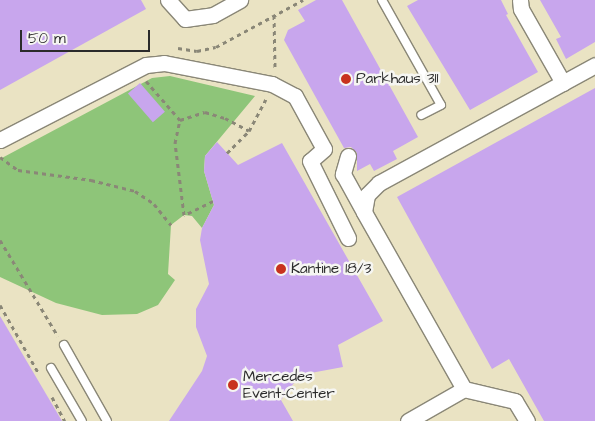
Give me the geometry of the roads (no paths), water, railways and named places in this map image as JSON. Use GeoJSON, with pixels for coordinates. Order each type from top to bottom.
{"type":"FeatureCollection","features":[{"type":"Feature","properties":{"kind":"street"},"geometry":{"type":"LineString","coordinates":[[168,0],[185,19],[213,15],[240,0]]}},
{"type":"Feature","properties":{"kind":"street"},"geometry":{"type":"LineString","coordinates":[[520,0],[521,9],[563,83]]}},
{"type":"Feature","properties":{"kind":"street"},"geometry":{"type":"LineString","coordinates":[[0,140],[135,69],[164,62],[272,84],[295,96],[324,149],[310,162],[348,238]]}},
{"type":"Feature","properties":{"kind":"street"},"geometry":{"type":"LineString","coordinates":[[364,212],[367,195],[379,183],[595,65]]}},
{"type":"Feature","properties":{"kind":"street"},"geometry":{"type":"LineString","coordinates":[[348,156],[342,174],[464,389]]}},
{"type":"Feature","properties":{"kind":"street"},"geometry":{"type":"LineString","coordinates":[[408,421],[464,389],[515,401],[527,421]]}},
{"type":"Feature","properties":{"kind":"lane"},"geometry":{"type":"LineString","coordinates":[[393,0],[384,2],[441,105],[421,115]]}},
{"type":"Feature","properties":{"kind":"lane"},"geometry":{"type":"LineString","coordinates":[[64,345],[106,421]]}},
{"type":"Feature","properties":{"kind":"lane"},"geometry":{"type":"LineString","coordinates":[[51,368],[82,421]]}},
{"type":"Feature","properties":{"kind":"place","name":"Parkhaus 311"},"geometry":{"type":"Point","coordinates":[346,79]}},
{"type":"Feature","properties":{"kind":"place","name":"Kantine 18/3"},"geometry":{"type":"Point","coordinates":[281,269]}},
{"type":"Feature","properties":{"kind":"place","name":"Mercedes Event-Center"},"geometry":{"type":"Point","coordinates":[233,385]}}]}
